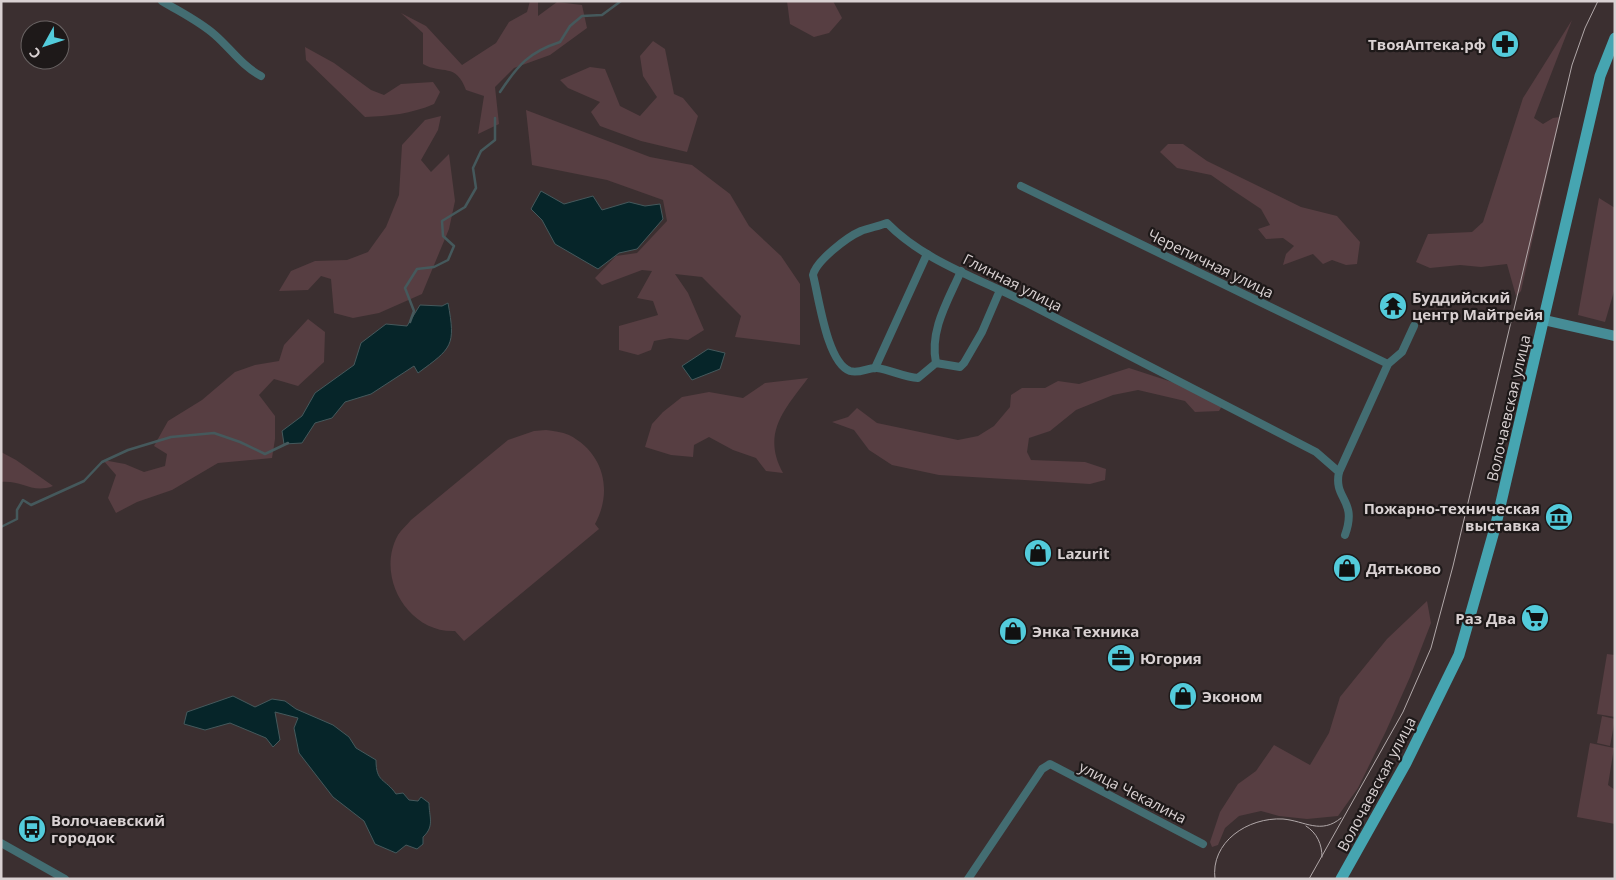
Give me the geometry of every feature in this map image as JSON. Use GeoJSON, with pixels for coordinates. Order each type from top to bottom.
{"type":"FeatureCollection","features":[{"type":"Feature","properties":{"kind":"main road","name":"Волочаевская улица"},"geometry":{"type":"LineString","coordinates":[[1341,879],[1406,763],[1459,655],[1496,524],[1600,76],[1615,38]]}},
{"type":"Feature","properties":{"kind":"street"},"geometry":{"type":"LineString","coordinates":[[162,1],[204,27],[249,69],[261,76]]}},
{"type":"Feature","properties":{"kind":"street","name":"Черепичная улица"},"geometry":{"type":"LineString","coordinates":[[1021,186],[1388,364]]}},
{"type":"Feature","properties":{"kind":"street","name":"Глинная улица"},"geometry":{"type":"LineString","coordinates":[[936,363],[918,378],[904,377],[875,368],[850,371],[840,364],[833,352],[813,275],[815,269],[841,244],[860,232],[887,223],[903,239],[927,254],[1316,452],[1339,472]]}},
{"type":"Feature","properties":{"kind":"street"},"geometry":{"type":"LineString","coordinates":[[875,368],[927,254]]}},
{"type":"Feature","properties":{"kind":"street"},"geometry":{"type":"LineString","coordinates":[[961,271],[940,318],[934,352],[936,363],[960,367],[964,363],[982,332],[1000,290]]}},
{"type":"Feature","properties":{"kind":"street"},"geometry":{"type":"LineString","coordinates":[[1544,320],[1615,336]]}},
{"type":"Feature","properties":{"kind":"street"},"geometry":{"type":"LineString","coordinates":[[1345,535],[1351,520],[1349,506],[1340,492],[1337,482],[1339,472],[1388,364],[1402,352],[1414,326]]}},
{"type":"Feature","properties":{"kind":"street","name":"улица Чекалина"},"geometry":{"type":"LineString","coordinates":[[968,879],[1042,769],[1050,764],[1203,844]]}},
{"type":"Feature","properties":{"kind":"street"},"geometry":{"type":"LineString","coordinates":[[1,843],[65,879]]}},
{"type":"Feature","properties":{"kind":"shaded area"},"geometry":{"type":"Polygon","coordinates":[[[530,1],[538,1],[538,16],[557,2],[582,5],[587,28],[550,55],[514,68],[495,87],[499,124],[478,134],[484,96],[466,90],[462,81],[453,72],[423,64],[423,33],[401,13],[426,26],[462,65],[496,43],[509,22],[527,12],[530,1]]]}},
{"type":"Feature","properties":{"kind":"shaded area"},"geometry":{"type":"Polygon","coordinates":[[[787,1],[833,1],[842,18],[829,33],[814,37],[790,24],[787,1]]]}},
{"type":"Feature","properties":{"kind":"shaded area"},"geometry":{"type":"Polygon","coordinates":[[[1572,20],[1534,118],[1543,124],[1553,118],[1560,117],[1521,291],[1516,296],[1507,264],[1481,267],[1460,265],[1430,268],[1416,262],[1428,234],[1472,232],[1483,222],[1523,98],[1572,20]]]}},
{"type":"Feature","properties":{"kind":"shaded area"},"geometry":{"type":"Polygon","coordinates":[[[653,41],[665,49],[674,94],[683,98],[698,116],[687,152],[641,141],[600,126],[591,112],[600,102],[568,88],[560,80],[590,67],[605,69],[620,106],[640,116],[657,97],[643,76],[640,56],[653,41]]]}},
{"type":"Feature","properties":{"kind":"shaded area"},"geometry":{"type":"Polygon","coordinates":[[[305,47],[334,63],[371,90],[384,95],[401,84],[433,82],[440,92],[434,104],[417,110],[400,114],[365,117],[306,60],[305,47]]]}},
{"type":"Feature","properties":{"kind":"shaded area"},"geometry":{"type":"Polygon","coordinates":[[[526,110],[650,157],[692,165],[730,194],[749,226],[781,256],[800,284],[800,345],[735,337],[741,316],[702,277],[675,274],[688,293],[704,330],[688,340],[670,338],[654,341],[651,350],[638,355],[619,350],[619,326],[658,315],[653,301],[637,298],[652,271],[642,270],[602,285],[595,278],[616,256],[637,253],[667,221],[663,200],[607,180],[532,165],[526,110]]]}},
{"type":"Feature","properties":{"kind":"shaded area"},"geometry":{"type":"Polygon","coordinates":[[[441,116],[438,130],[421,160],[431,172],[449,154],[455,201],[449,229],[422,294],[379,313],[353,318],[334,313],[331,279],[321,276],[308,290],[279,291],[291,271],[315,261],[347,260],[368,252],[386,227],[399,195],[402,145],[425,120],[441,116]]]}},
{"type":"Feature","properties":{"kind":"shaded area"},"geometry":{"type":"Polygon","coordinates":[[[1168,144],[1183,144],[1207,161],[1301,207],[1337,216],[1360,242],[1357,264],[1346,265],[1332,260],[1323,264],[1313,254],[1283,265],[1286,254],[1294,246],[1283,238],[1266,239],[1258,229],[1270,225],[1261,209],[1211,175],[1177,168],[1160,152],[1168,144]]]}},
{"type":"Feature","properties":{"kind":"shaded area"},"geometry":{"type":"Polygon","coordinates":[[[1599,198],[1615,208],[1615,288],[1605,322],[1578,315],[1599,198]]]}},
{"type":"Feature","properties":{"kind":"shaded area"},"geometry":{"type":"Polygon","coordinates":[[[308,319],[325,332],[324,362],[298,386],[274,379],[259,395],[275,416],[275,439],[272,458],[218,463],[172,490],[137,502],[116,513],[108,498],[116,475],[103,460],[125,464],[144,472],[165,466],[167,454],[154,446],[168,421],[202,400],[235,372],[255,365],[279,361],[284,345],[308,319]]]}},
{"type":"Feature","properties":{"kind":"shaded area"},"geometry":{"type":"Polygon","coordinates":[[[1129,368],[1175,383],[1222,406],[1219,411],[1195,412],[1185,401],[1138,390],[1113,395],[1076,410],[1050,431],[1029,438],[1027,452],[1031,460],[1085,462],[1106,469],[1105,480],[1090,484],[939,475],[892,465],[869,450],[854,430],[832,422],[848,417],[857,408],[877,423],[958,440],[978,436],[994,426],[1010,407],[1011,395],[1022,388],[1045,388],[1058,381],[1079,384],[1129,368]]]}},
{"type":"Feature","properties":{"kind":"shaded area"},"geometry":{"type":"Polygon","coordinates":[[[808,378],[784,411],[775,434],[774,446],[783,473],[766,471],[756,458],[733,450],[709,437],[694,445],[693,457],[671,455],[645,447],[652,424],[663,412],[682,397],[709,392],[743,398],[765,383],[808,378]]]}},
{"type":"Feature","properties":{"kind":"shaded area"},"geometry":{"type":"Polygon","coordinates":[[[546,430],[569,435],[581,443],[597,462],[604,486],[603,499],[595,524],[599,529],[464,641],[455,631],[438,629],[423,623],[410,612],[400,599],[394,584],[391,568],[392,551],[398,535],[411,520],[508,440],[534,431],[546,430]]]}},
{"type":"Feature","properties":{"kind":"shaded area"},"geometry":{"type":"Polygon","coordinates":[[[1,452],[16,460],[53,486],[33,488],[15,483],[1,482],[1,452]]]}},
{"type":"Feature","properties":{"kind":"shaded area"},"geometry":{"type":"Polygon","coordinates":[[[1427,601],[1431,623],[1410,677],[1358,788],[1338,816],[1307,819],[1279,816],[1261,811],[1239,816],[1225,828],[1218,845],[1212,847],[1210,842],[1220,812],[1238,784],[1256,771],[1274,745],[1310,765],[1329,733],[1340,697],[1387,639],[1427,601]]]}},
{"type":"Feature","properties":{"kind":"shaded area"},"geometry":{"type":"Polygon","coordinates":[[[1607,654],[1615,655],[1615,717],[1597,714],[1607,654]]]}},
{"type":"Feature","properties":{"kind":"shaded area"},"geometry":{"type":"Polygon","coordinates":[[[1602,716],[1615,719],[1610,746],[1597,743],[1602,716]]]}},
{"type":"Feature","properties":{"kind":"shaded area"},"geometry":{"type":"Polygon","coordinates":[[[1590,743],[1614,748],[1608,785],[1615,790],[1615,824],[1577,817],[1590,743]]]}},
{"type":"Feature","properties":{"kind":"water"},"geometry":{"type":"Polygon","coordinates":[[[541,191],[564,204],[593,196],[602,210],[629,202],[645,206],[660,204],[663,219],[637,249],[619,253],[598,269],[555,244],[542,220],[531,209],[541,191]]]}},
{"type":"Feature","properties":{"kind":"water"},"geometry":{"type":"Polygon","coordinates":[[[448,303],[451,337],[449,345],[438,358],[418,373],[414,366],[371,394],[345,402],[332,418],[315,423],[302,443],[284,444],[282,431],[302,416],[315,393],[354,365],[361,343],[386,324],[407,326],[420,305],[442,306],[448,303]]]}},
{"type":"Feature","properties":{"kind":"water"},"geometry":{"type":"Polygon","coordinates":[[[708,349],[725,353],[720,369],[692,380],[682,366],[708,349]]]}},
{"type":"Feature","properties":{"kind":"water"},"geometry":{"type":"Polygon","coordinates":[[[233,696],[255,707],[272,699],[285,701],[296,709],[333,725],[349,737],[356,748],[376,760],[379,777],[396,794],[403,793],[409,800],[418,801],[421,797],[429,803],[431,821],[427,833],[423,837],[423,844],[417,849],[406,845],[396,853],[375,844],[364,821],[333,797],[299,753],[294,728],[298,718],[275,712],[280,740],[273,747],[266,738],[230,723],[205,730],[184,724],[187,712],[233,696]]]}},
{"type":"Feature","properties":{"kind":"waterway"},"geometry":{"type":"LineString","coordinates":[[500,92],[525,61],[540,50],[560,42],[570,26],[582,16],[602,15],[621,1]]}},
{"type":"Feature","properties":{"kind":"waterway"},"geometry":{"type":"LineString","coordinates":[[410,322],[414,311],[405,288],[417,269],[434,267],[448,260],[454,246],[443,236],[442,221],[465,207],[476,188],[473,168],[481,151],[495,140],[495,118]]}},
{"type":"Feature","properties":{"kind":"waterway"},"geometry":{"type":"LineString","coordinates":[[1,527],[17,519],[17,510],[23,500],[31,505],[84,481],[102,462],[128,450],[171,437],[214,433],[240,442],[265,454],[288,443]]}},
{"type":"Feature","properties":{"kind":"tram line"},"geometry":{"type":"LineString","coordinates":[[1309,879],[1403,712],[1431,648],[1453,566],[1572,65],[1585,28],[1598,1]]}},
{"type":"Feature","properties":{"kind":"tram line"},"geometry":{"type":"LineString","coordinates":[[1215,879],[1215,866],[1225,843],[1245,827],[1270,819],[1291,820],[1313,826],[1327,826],[1341,818]]}},
{"type":"Feature","properties":{"kind":"tram line"},"geometry":{"type":"LineString","coordinates":[[1306,826],[1318,839],[1322,857]]}},
{"type":"Feature","properties":{"kind":"place","name":"ТвояАптека.рф"},"geometry":{"type":"Point","coordinates":[1505,44]}},
{"type":"Feature","properties":{"kind":"place","name":"Буддийский центр Майтрейя"},"geometry":{"type":"Point","coordinates":[1393,306]}},
{"type":"Feature","properties":{"kind":"place","name":"Пожарно-техническая выставка"},"geometry":{"type":"Point","coordinates":[1559,517]}},
{"type":"Feature","properties":{"kind":"place","name":"Lazurit"},"geometry":{"type":"Point","coordinates":[1038,553]}},
{"type":"Feature","properties":{"kind":"place","name":"Дятьково"},"geometry":{"type":"Point","coordinates":[1347,568]}},
{"type":"Feature","properties":{"kind":"place","name":"Раз Два"},"geometry":{"type":"Point","coordinates":[1535,618]}},
{"type":"Feature","properties":{"kind":"place","name":"Энка Техника"},"geometry":{"type":"Point","coordinates":[1013,631]}},
{"type":"Feature","properties":{"kind":"place","name":"Югория"},"geometry":{"type":"Point","coordinates":[1121,658]}},
{"type":"Feature","properties":{"kind":"place","name":"Эконом"},"geometry":{"type":"Point","coordinates":[1183,696]}},
{"type":"Feature","properties":{"kind":"place","name":"Волочаевский городок"},"geometry":{"type":"Point","coordinates":[32,829]}}]}
